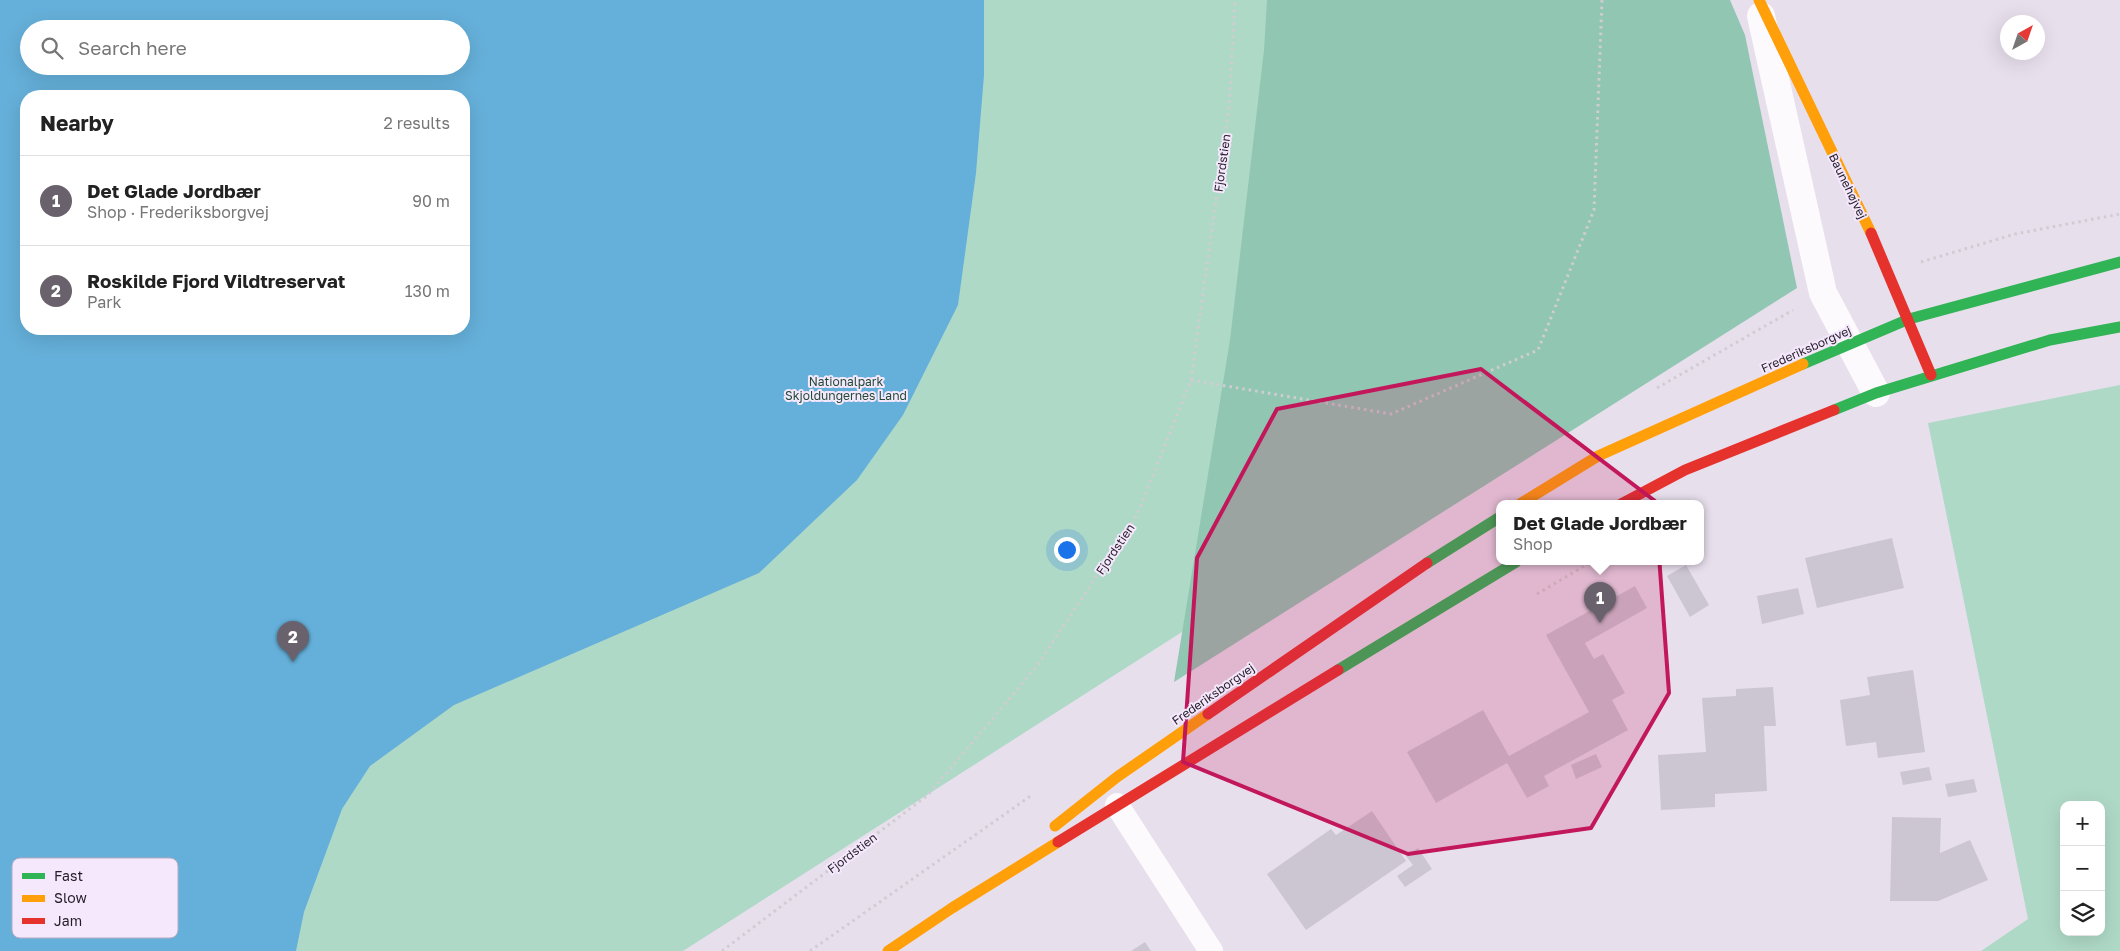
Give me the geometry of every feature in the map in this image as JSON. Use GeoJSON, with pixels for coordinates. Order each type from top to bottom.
{"type":"FeatureCollection","features":[{"type":"Feature","properties":{"kind":"street","name":"Baunehøjvej"},"geometry":{"type":"LineString","coordinates":[[1758,0],[1909,319],[1931,376]]}},
{"type":"Feature","properties":{"kind":"street","name":"Baunehøjvej"},"geometry":{"type":"LineString","coordinates":[[1758,0],[1823,292],[1876,393]]}},
{"type":"Feature","properties":{"kind":"street","name":"Frederiksborgvej"},"geometry":{"type":"LineString","coordinates":[[1526,500],[1598,456],[1850,343],[1909,319],[2120,262]]}},
{"type":"Feature","properties":{"kind":"street"},"geometry":{"type":"LineString","coordinates":[[1629,500],[1685,470],[1876,393],[2050,340],[2120,327]]}},
{"type":"Feature","properties":{"kind":"street","name":"Frederiksborgvej"},"geometry":{"type":"LineString","coordinates":[[1050,831],[1133,766],[1435,557],[1496,519]]}},
{"type":"Feature","properties":{"kind":"street"},"geometry":{"type":"LineString","coordinates":[[888,951],[952,908],[1117,805],[1511,565]]}},
{"type":"Feature","properties":{"kind":"street"},"geometry":{"type":"LineString","coordinates":[[952,908],[1035,842]]}},
{"type":"Feature","properties":{"kind":"lane"},"geometry":{"type":"LineString","coordinates":[[1117,805],[1211,951]]}},
{"type":"Feature","properties":{"kind":"path","name":"Fjordstien"},"geometry":{"type":"LineString","coordinates":[[722,951],[928,795],[1037,666],[1137,515],[1192,380],[1229,107],[1235,0]]}},
{"type":"Feature","properties":{"kind":"path"},"geometry":{"type":"LineString","coordinates":[[1192,380],[1391,414],[1538,350],[1594,210],[1602,0]]}},
{"type":"Feature","properties":{"kind":"highlighted area"},"geometry":{"type":"Polygon","coordinates":[[[1481,369],[1655,501],[1669,693],[1591,828],[1408,854],[1183,762],[1197,558],[1277,409],[1481,369]]]}},
{"type":"Feature","properties":{"kind":"green space","name":"Nationalpark Skjoldungernes Land"},"geometry":{"type":"Polygon","coordinates":[[[0,0],[1683,0],[1784,247],[683,951],[0,951],[0,0]]]}},
{"type":"Feature","properties":{"kind":"green space"},"geometry":{"type":"Polygon","coordinates":[[[1267,0],[1730,0],[1745,35],[1797,288],[1174,682],[1230,340],[1264,50],[1267,0]]]}},
{"type":"Feature","properties":{"kind":"green space"},"geometry":{"type":"Polygon","coordinates":[[[2120,385],[2120,951],[1981,951],[2028,919],[1928,423],[2120,385]]]}},
{"type":"Feature","properties":{"kind":"water"},"geometry":{"type":"Polygon","coordinates":[[[0,0],[984,0],[984,75],[976,173],[958,305],[903,415],[857,480],[759,573],[454,705],[370,766],[342,809],[304,912],[296,951],[0,951],[0,0]]]}},
{"type":"Feature","properties":{"kind":"building"},"geometry":{"type":"Polygon","coordinates":[[[1892,538],[1904,588],[1817,608],[1805,558],[1892,538]]]}},
{"type":"Feature","properties":{"kind":"building"},"geometry":{"type":"Polygon","coordinates":[[[1686,565],[1709,605],[1690,617],[1667,576],[1686,565]]]}},
{"type":"Feature","properties":{"kind":"building"},"geometry":{"type":"Polygon","coordinates":[[[1635,586],[1647,608],[1585,643],[1594,659],[1603,654],[1625,693],[1612,700],[1628,730],[1544,776],[1549,786],[1527,798],[1507,763],[1436,803],[1407,752],[1483,710],[1509,756],[1589,712],[1546,635],[1635,586]]]}},
{"type":"Feature","properties":{"kind":"building"},"geometry":{"type":"Polygon","coordinates":[[[1798,588],[1804,614],[1762,624],[1757,596],[1798,588]]]}},
{"type":"Feature","properties":{"kind":"building"},"geometry":{"type":"Polygon","coordinates":[[[1913,670],[1925,752],[1878,758],[1876,742],[1846,746],[1840,700],[1870,695],[1867,677],[1913,670]]]}},
{"type":"Feature","properties":{"kind":"building"},"geometry":{"type":"Polygon","coordinates":[[[1773,687],[1776,726],[1764,726],[1767,791],[1715,794],[1715,807],[1661,810],[1658,755],[1706,752],[1702,698],[1736,696],[1736,689],[1773,687]]]}},
{"type":"Feature","properties":{"kind":"building"},"geometry":{"type":"Polygon","coordinates":[[[1596,754],[1602,767],[1576,779],[1571,765],[1596,754]]]}},
{"type":"Feature","properties":{"kind":"building"},"geometry":{"type":"Polygon","coordinates":[[[1929,767],[1932,780],[1903,785],[1900,772],[1929,767]]]}},
{"type":"Feature","properties":{"kind":"building"},"geometry":{"type":"Polygon","coordinates":[[[1974,779],[1977,792],[1948,797],[1945,784],[1974,779]]]}},
{"type":"Feature","properties":{"kind":"building"},"geometry":{"type":"Polygon","coordinates":[[[1372,811],[1406,861],[1306,930],[1267,874],[1331,829],[1336,835],[1372,811]]]}},
{"type":"Feature","properties":{"kind":"building"},"geometry":{"type":"Polygon","coordinates":[[[1892,817],[1941,818],[1940,853],[1970,840],[1988,880],[1938,901],[1890,901],[1892,817]]]}},
{"type":"Feature","properties":{"kind":"building"},"geometry":{"type":"Polygon","coordinates":[[[1418,848],[1432,869],[1405,887],[1397,876],[1413,865],[1406,856],[1418,848]]]}},
{"type":"Feature","properties":{"kind":"building"},"geometry":{"type":"Polygon","coordinates":[[[1145,942],[1151,951],[1131,951],[1145,942]]]}},
{"type":"Feature","properties":{"kind":"traffic: fast"},"geometry":{"type":"LineString","coordinates":[[1803,364],[1909,319],[2120,262]]}},
{"type":"Feature","properties":{"kind":"traffic: fast"},"geometry":{"type":"LineString","coordinates":[[1834,410],[1876,393],[2050,340],[2120,327]]}},
{"type":"Feature","properties":{"kind":"traffic: fast"},"geometry":{"type":"LineString","coordinates":[[1427,563],[1496,520]]}},
{"type":"Feature","properties":{"kind":"traffic: fast"},"geometry":{"type":"LineString","coordinates":[[1338,670],[1511,565]]}},
{"type":"Feature","properties":{"kind":"traffic: slow"},"geometry":{"type":"LineString","coordinates":[[1759,0],[1871,233]]}},
{"type":"Feature","properties":{"kind":"traffic: slow"},"geometry":{"type":"LineString","coordinates":[[1526,500],[1598,456],[1803,364]]}},
{"type":"Feature","properties":{"kind":"traffic: slow"},"geometry":{"type":"LineString","coordinates":[[1055,826],[1117,777],[1208,714]]}},
{"type":"Feature","properties":{"kind":"traffic: slow"},"geometry":{"type":"LineString","coordinates":[[888,951],[952,908],[1058,842]]}},
{"type":"Feature","properties":{"kind":"traffic: jam"},"geometry":{"type":"LineString","coordinates":[[1871,233],[1931,375]]}},
{"type":"Feature","properties":{"kind":"traffic: jam"},"geometry":{"type":"LineString","coordinates":[[1629,500],[1685,470],[1834,410]]}},
{"type":"Feature","properties":{"kind":"traffic: jam"},"geometry":{"type":"LineString","coordinates":[[1208,714],[1427,563]]}},
{"type":"Feature","properties":{"kind":"traffic: jam"},"geometry":{"type":"LineString","coordinates":[[1058,842],[1338,670]]}},
{"type":"Feature","properties":{"kind":"place","name":"Det Glade Jordbær"},"geometry":{"type":"Point","coordinates":[1600,623]}},
{"type":"Feature","properties":{"kind":"place","name":"Roskilde Fjord Vildtreservat"},"geometry":{"type":"Point","coordinates":[293,662]}}]}
